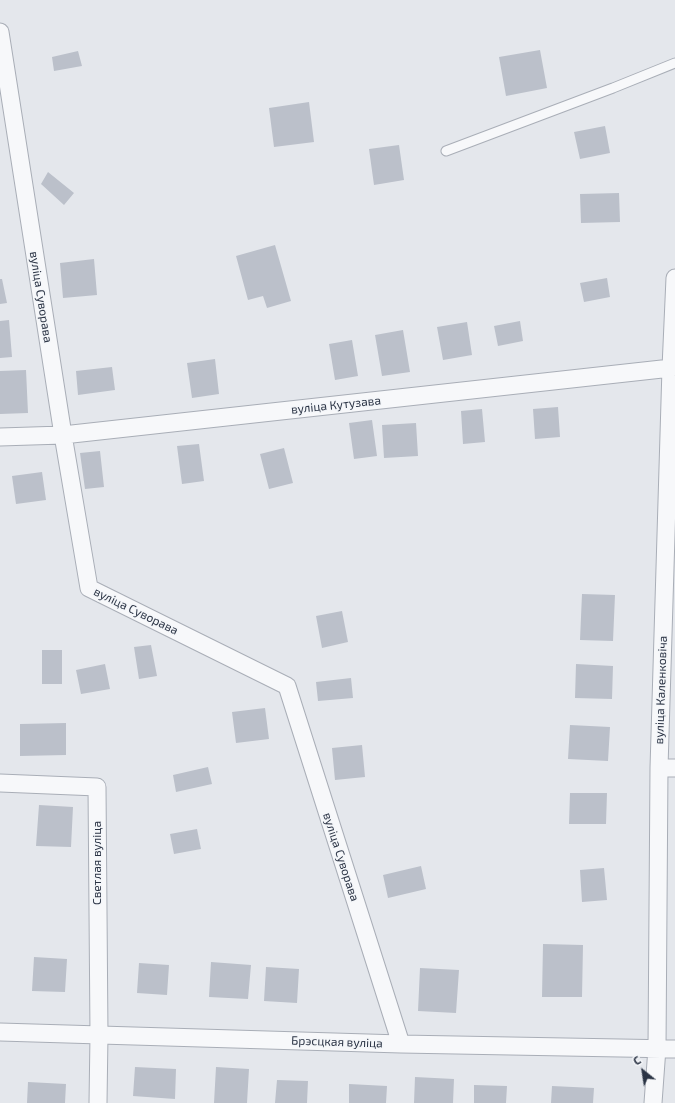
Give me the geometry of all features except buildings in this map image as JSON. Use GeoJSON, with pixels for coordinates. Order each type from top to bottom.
{"type":"FeatureCollection","features":[{"type":"Feature","properties":{"kind":"street","name":"вуліца Суворава"},"geometry":{"type":"LineString","coordinates":[[0,32],[63,434],[89,588],[287,686],[401,1044]]}},
{"type":"Feature","properties":{"kind":"street","name":"вуліца Каленковіча"},"geometry":{"type":"LineString","coordinates":[[653,1103],[657,1048],[667,768],[671,368],[675,278]]}},
{"type":"Feature","properties":{"kind":"street","name":"вуліца Кутузава"},"geometry":{"type":"LineString","coordinates":[[0,437],[63,434],[671,368]]}},
{"type":"Feature","properties":{"kind":"street","name":"Светлая вуліца"},"geometry":{"type":"LineString","coordinates":[[0,783],[96,787],[99,1035]]}},
{"type":"Feature","properties":{"kind":"street","name":"Брэсцкая вуліца"},"geometry":{"type":"LineString","coordinates":[[0,1032],[401,1044],[675,1049]]}},
{"type":"Feature","properties":{"kind":"street"},"geometry":{"type":"LineString","coordinates":[[98,1103],[99,1035]]}},
{"type":"Feature","properties":{"kind":"lane"},"geometry":{"type":"LineString","coordinates":[[446,151],[606,91],[675,63]]}}]}
